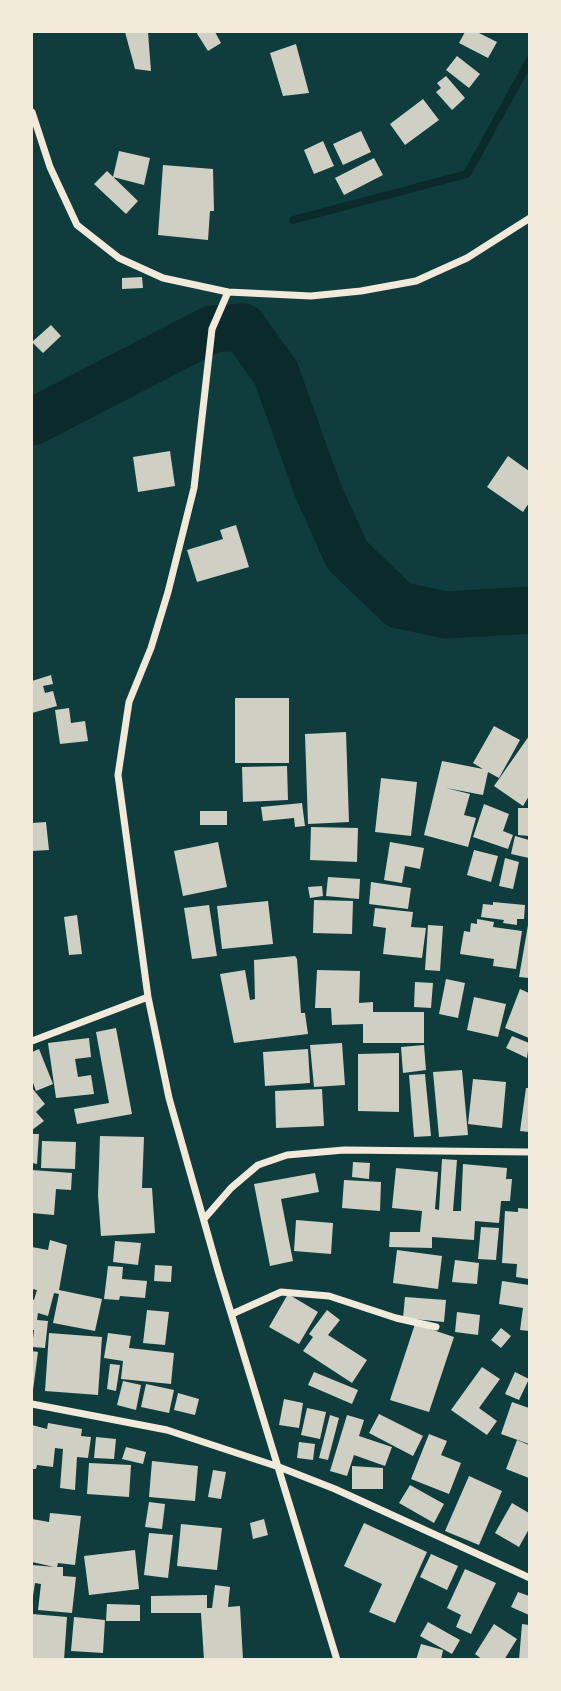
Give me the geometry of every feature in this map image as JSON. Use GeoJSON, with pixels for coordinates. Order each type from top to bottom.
{"type":"FeatureCollection","features":[{"type":"Feature","properties":{"kind":"street"},"geometry":{"type":"LineString","coordinates":[[32,112],[50,167],[77,225],[119,258],[163,278],[228,292],[311,296],[361,291],[416,281],[467,258],[529,218]]}},
{"type":"Feature","properties":{"kind":"street"},"geometry":{"type":"LineString","coordinates":[[228,292],[212,329],[194,488],[154,637],[129,702],[118,775],[148,997],[169,1098],[337,1660]]}},
{"type":"Feature","properties":{"kind":"street"},"geometry":{"type":"LineString","coordinates":[[32,1041],[148,997]]}},
{"type":"Feature","properties":{"kind":"street"},"geometry":{"type":"LineString","coordinates":[[204,1219],[231,1188],[258,1165],[287,1155],[344,1150],[530,1152]]}},
{"type":"Feature","properties":{"kind":"street"},"geometry":{"type":"LineString","coordinates":[[232,1314],[281,1292],[329,1296],[396,1318],[436,1327]]}},
{"type":"Feature","properties":{"kind":"street"},"geometry":{"type":"LineString","coordinates":[[32,1404],[167,1430],[279,1467],[335,1489],[530,1578]]}},
{"type":"Feature","properties":{"kind":"building"},"geometry":{"type":"Polygon","coordinates":[[[125,32],[148,32],[151,71],[135,69],[125,32]]]}},
{"type":"Feature","properties":{"kind":"building"},"geometry":{"type":"Polygon","coordinates":[[[196,32],[215,32],[221,43],[208,51],[196,32]]]}},
{"type":"Feature","properties":{"kind":"building"},"geometry":{"type":"Polygon","coordinates":[[[465,32],[477,32],[497,42],[488,58],[459,43],[465,32]]]}},
{"type":"Feature","properties":{"kind":"building"},"geometry":{"type":"Polygon","coordinates":[[[296,44],[309,93],[283,96],[270,53],[296,44]]]}},
{"type":"Feature","properties":{"kind":"building"},"geometry":{"type":"Polygon","coordinates":[[[457,56],[480,74],[469,88],[446,70],[457,56]]]}},
{"type":"Feature","properties":{"kind":"building"},"geometry":{"type":"Polygon","coordinates":[[[446,76],[465,98],[452,110],[436,92],[441,88],[437,83],[446,76]]]}},
{"type":"Feature","properties":{"kind":"building"},"geometry":{"type":"Polygon","coordinates":[[[423,99],[439,120],[405,145],[390,124],[423,99]]]}},
{"type":"Feature","properties":{"kind":"building"},"geometry":{"type":"Polygon","coordinates":[[[361,131],[371,152],[343,165],[333,144],[361,131]]]}},
{"type":"Feature","properties":{"kind":"building"},"geometry":{"type":"Polygon","coordinates":[[[323,141],[334,166],[314,174],[304,150],[323,141]]]}},
{"type":"Feature","properties":{"kind":"building"},"geometry":{"type":"Polygon","coordinates":[[[119,151],[150,158],[144,185],[113,177],[119,151]]]}},
{"type":"Feature","properties":{"kind":"building"},"geometry":{"type":"Polygon","coordinates":[[[374,158],[383,175],[344,195],[335,178],[374,158]]]}},
{"type":"Feature","properties":{"kind":"building"},"geometry":{"type":"Polygon","coordinates":[[[163,165],[213,169],[214,211],[210,211],[208,240],[158,235],[163,165]]]}},
{"type":"Feature","properties":{"kind":"building"},"geometry":{"type":"Polygon","coordinates":[[[107,171],[138,201],[126,214],[94,184],[107,171]]]}},
{"type":"Feature","properties":{"kind":"building"},"geometry":{"type":"Polygon","coordinates":[[[142,277],[143,288],[122,289],[122,278],[142,277]]]}},
{"type":"Feature","properties":{"kind":"building"},"geometry":{"type":"Polygon","coordinates":[[[51,325],[61,336],[43,353],[32,342],[51,325]]]}},
{"type":"Feature","properties":{"kind":"building"},"geometry":{"type":"Polygon","coordinates":[[[170,451],[175,486],[138,492],[133,457],[170,451]]]}},
{"type":"Feature","properties":{"kind":"building"},"geometry":{"type":"Polygon","coordinates":[[[508,456],[529,471],[529,503],[523,512],[487,487],[508,456]]]}},
{"type":"Feature","properties":{"kind":"building"},"geometry":{"type":"Polygon","coordinates":[[[236,525],[249,567],[197,582],[187,550],[223,539],[220,530],[236,525]]]}},
{"type":"Feature","properties":{"kind":"building"},"geometry":{"type":"Polygon","coordinates":[[[51,675],[53,684],[43,686],[45,693],[53,691],[57,706],[32,713],[32,681],[51,675]]]}},
{"type":"Feature","properties":{"kind":"building"},"geometry":{"type":"Polygon","coordinates":[[[235,698],[289,698],[289,763],[235,763],[235,698]]]}},
{"type":"Feature","properties":{"kind":"building"},"geometry":{"type":"Polygon","coordinates":[[[69,708],[71,723],[85,721],[88,741],[60,744],[55,710],[69,708]]]}},
{"type":"Feature","properties":{"kind":"building"},"geometry":{"type":"Polygon","coordinates":[[[494,726],[520,740],[499,778],[488,772],[483,795],[446,788],[470,794],[464,815],[476,818],[468,847],[424,835],[442,761],[483,769],[473,763],[494,726]]]}},
{"type":"Feature","properties":{"kind":"building"},"geometry":{"type":"Polygon","coordinates":[[[346,732],[349,822],[308,824],[305,734],[346,732]]]}},
{"type":"Feature","properties":{"kind":"building"},"geometry":{"type":"Polygon","coordinates":[[[529,736],[529,796],[523,806],[494,786],[529,736]]]}},
{"type":"Feature","properties":{"kind":"building"},"geometry":{"type":"Polygon","coordinates":[[[287,766],[288,800],[243,802],[242,767],[287,766]]]}},
{"type":"Feature","properties":{"kind":"building"},"geometry":{"type":"Polygon","coordinates":[[[381,778],[417,782],[411,836],[375,832],[381,778]]]}},
{"type":"Feature","properties":{"kind":"building"},"geometry":{"type":"Polygon","coordinates":[[[302,803],[305,826],[295,827],[294,818],[263,821],[261,807],[302,803]]]}},
{"type":"Feature","properties":{"kind":"building"},"geometry":{"type":"Polygon","coordinates":[[[484,804],[509,814],[503,831],[513,835],[508,849],[473,837],[484,804]]]}},
{"type":"Feature","properties":{"kind":"building"},"geometry":{"type":"Polygon","coordinates":[[[518,808],[529,808],[529,836],[518,835],[518,808]]]}},
{"type":"Feature","properties":{"kind":"building"},"geometry":{"type":"Polygon","coordinates":[[[200,811],[227,811],[227,825],[200,825],[200,811]]]}},
{"type":"Feature","properties":{"kind":"building"},"geometry":{"type":"Polygon","coordinates":[[[46,822],[49,850],[32,851],[32,823],[46,822]]]}},
{"type":"Feature","properties":{"kind":"building"},"geometry":{"type":"Polygon","coordinates":[[[311,827],[358,828],[357,862],[310,860],[311,827]]]}},
{"type":"Feature","properties":{"kind":"building"},"geometry":{"type":"Polygon","coordinates":[[[515,836],[529,840],[529,858],[511,854],[515,836]]]}},
{"type":"Feature","properties":{"kind":"building"},"geometry":{"type":"Polygon","coordinates":[[[218,842],[227,887],[183,896],[174,851],[218,842]]]}},
{"type":"Feature","properties":{"kind":"building"},"geometry":{"type":"Polygon","coordinates":[[[390,842],[424,848],[420,869],[405,866],[402,883],[384,880],[390,842]]]}},
{"type":"Feature","properties":{"kind":"building"},"geometry":{"type":"Polygon","coordinates":[[[474,850],[498,856],[491,882],[467,875],[474,850]]]}},
{"type":"Feature","properties":{"kind":"building"},"geometry":{"type":"Polygon","coordinates":[[[505,858],[519,862],[513,889],[499,886],[505,858]]]}},
{"type":"Feature","properties":{"kind":"building"},"geometry":{"type":"Polygon","coordinates":[[[328,877],[360,879],[359,899],[326,896],[328,877]]]}},
{"type":"Feature","properties":{"kind":"building"},"geometry":{"type":"Polygon","coordinates":[[[371,882],[411,888],[408,909],[369,904],[371,882]]]}},
{"type":"Feature","properties":{"kind":"building"},"geometry":{"type":"Polygon","coordinates":[[[322,886],[323,896],[310,898],[308,887],[322,886]]]}},
{"type":"Feature","properties":{"kind":"building"},"geometry":{"type":"Polygon","coordinates":[[[314,900],[353,901],[352,934],[313,933],[314,900]]]}},
{"type":"Feature","properties":{"kind":"building"},"geometry":{"type":"Polygon","coordinates":[[[268,901],[273,944],[222,949],[217,906],[268,901]]]}},
{"type":"Feature","properties":{"kind":"building"},"geometry":{"type":"Polygon","coordinates":[[[493,902],[525,905],[524,919],[517,919],[517,925],[481,917],[483,904],[493,905],[493,902]]]}},
{"type":"Feature","properties":{"kind":"building"},"geometry":{"type":"Polygon","coordinates":[[[209,905],[217,956],[192,959],[184,908],[209,905]]]}},
{"type":"Feature","properties":{"kind":"building"},"geometry":{"type":"Polygon","coordinates":[[[375,908],[413,912],[411,927],[426,928],[422,958],[383,954],[386,928],[373,926],[375,908]]]}},
{"type":"Feature","properties":{"kind":"building"},"geometry":{"type":"Polygon","coordinates":[[[77,915],[82,954],[69,955],[64,917],[77,915]]]}},
{"type":"Feature","properties":{"kind":"building"},"geometry":{"type":"Polygon","coordinates":[[[477,919],[494,922],[493,927],[522,931],[516,969],[493,966],[494,959],[460,954],[464,931],[470,932],[471,923],[477,924],[477,919]]]}},
{"type":"Feature","properties":{"kind":"building"},"geometry":{"type":"Polygon","coordinates":[[[428,925],[443,926],[440,971],[425,970],[428,925]]]}},
{"type":"Feature","properties":{"kind":"building"},"geometry":{"type":"Polygon","coordinates":[[[529,925],[529,978],[519,977],[529,925]]]}},
{"type":"Feature","properties":{"kind":"building"},"geometry":{"type":"Polygon","coordinates":[[[295,956],[301,1013],[305,1013],[308,1034],[234,1043],[220,974],[245,970],[250,1000],[255,999],[254,960],[295,956]]]}},
{"type":"Feature","properties":{"kind":"building"},"geometry":{"type":"Polygon","coordinates":[[[317,970],[360,971],[359,1003],[373,1002],[373,1012],[424,1012],[424,1043],[363,1043],[363,1024],[332,1025],[331,1008],[315,1008],[317,970]]]}},
{"type":"Feature","properties":{"kind":"building"},"geometry":{"type":"Polygon","coordinates":[[[446,979],[465,983],[458,1018],[439,1014],[446,979]]]}},
{"type":"Feature","properties":{"kind":"building"},"geometry":{"type":"Polygon","coordinates":[[[415,982],[433,983],[431,1008],[414,1007],[415,982]]]}},
{"type":"Feature","properties":{"kind":"building"},"geometry":{"type":"Polygon","coordinates":[[[520,989],[529,993],[529,1038],[505,1028],[520,989]]]}},
{"type":"Feature","properties":{"kind":"building"},"geometry":{"type":"Polygon","coordinates":[[[474,997],[506,1004],[498,1037],[467,1030],[474,997]]]}},
{"type":"Feature","properties":{"kind":"building"},"geometry":{"type":"Polygon","coordinates":[[[116,1028],[132,1114],[77,1124],[74,1109],[109,1103],[96,1032],[116,1028]]]}},
{"type":"Feature","properties":{"kind":"building"},"geometry":{"type":"Polygon","coordinates":[[[512,1036],[529,1043],[527,1058],[506,1048],[512,1036]]]}},
{"type":"Feature","properties":{"kind":"building"},"geometry":{"type":"Polygon","coordinates":[[[89,1038],[91,1057],[75,1059],[78,1077],[91,1075],[94,1094],[56,1098],[48,1043],[89,1038]]]}},
{"type":"Feature","properties":{"kind":"building"},"geometry":{"type":"Polygon","coordinates":[[[342,1043],[345,1085],[314,1087],[310,1045],[342,1043]]]}},
{"type":"Feature","properties":{"kind":"building"},"geometry":{"type":"Polygon","coordinates":[[[424,1045],[426,1070],[403,1073],[401,1047],[424,1045]]]}},
{"type":"Feature","properties":{"kind":"building"},"geometry":{"type":"Polygon","coordinates":[[[39,1049],[53,1084],[36,1091],[32,1080],[32,1052],[39,1049]]]}},
{"type":"Feature","properties":{"kind":"building"},"geometry":{"type":"Polygon","coordinates":[[[308,1049],[310,1083],[265,1086],[263,1052],[308,1049]]]}},
{"type":"Feature","properties":{"kind":"building"},"geometry":{"type":"Polygon","coordinates":[[[399,1053],[399,1112],[358,1111],[358,1054],[399,1053]]]}},
{"type":"Feature","properties":{"kind":"building"},"geometry":{"type":"Polygon","coordinates":[[[462,1070],[468,1135],[439,1137],[433,1072],[462,1070]]]}},
{"type":"Feature","properties":{"kind":"building"},"geometry":{"type":"Polygon","coordinates":[[[425,1074],[431,1136],[414,1137],[409,1075],[425,1074]]]}},
{"type":"Feature","properties":{"kind":"building"},"geometry":{"type":"Polygon","coordinates":[[[473,1079],[506,1082],[502,1128],[468,1124],[473,1079]]]}},
{"type":"Feature","properties":{"kind":"building"},"geometry":{"type":"Polygon","coordinates":[[[32,1088],[45,1104],[36,1112],[44,1121],[32,1130],[32,1088]]]}},
{"type":"Feature","properties":{"kind":"building"},"geometry":{"type":"Polygon","coordinates":[[[526,1088],[529,1088],[529,1132],[520,1131],[526,1088]]]}},
{"type":"Feature","properties":{"kind":"building"},"geometry":{"type":"Polygon","coordinates":[[[322,1089],[324,1126],[276,1128],[275,1091],[322,1089]]]}},
{"type":"Feature","properties":{"kind":"building"},"geometry":{"type":"Polygon","coordinates":[[[32,1134],[39,1134],[37,1164],[32,1163],[32,1134]]]}},
{"type":"Feature","properties":{"kind":"building"},"geometry":{"type":"Polygon","coordinates":[[[100,1136],[144,1137],[142,1188],[152,1188],[155,1233],[101,1236],[98,1195],[100,1136]]]}},
{"type":"Feature","properties":{"kind":"building"},"geometry":{"type":"Polygon","coordinates":[[[42,1141],[76,1142],[75,1169],[41,1168],[42,1141]]]}},
{"type":"Feature","properties":{"kind":"building"},"geometry":{"type":"Polygon","coordinates":[[[442,1159],[457,1160],[453,1211],[461,1211],[463,1164],[507,1168],[506,1179],[512,1179],[510,1201],[501,1201],[499,1223],[475,1221],[474,1240],[432,1237],[432,1248],[389,1247],[390,1232],[420,1232],[422,1211],[392,1208],[396,1168],[438,1172],[435,1209],[439,1210],[442,1159]]]}},
{"type":"Feature","properties":{"kind":"building"},"geometry":{"type":"Polygon","coordinates":[[[353,1162],[370,1163],[369,1179],[352,1177],[353,1162]]]}},
{"type":"Feature","properties":{"kind":"building"},"geometry":{"type":"Polygon","coordinates":[[[32,1170],[72,1173],[71,1190],[56,1189],[54,1215],[32,1213],[32,1170]]]}},
{"type":"Feature","properties":{"kind":"building"},"geometry":{"type":"Polygon","coordinates":[[[315,1173],[319,1192],[281,1199],[293,1261],[270,1266],[254,1184],[315,1173]]]}},
{"type":"Feature","properties":{"kind":"building"},"geometry":{"type":"Polygon","coordinates":[[[344,1180],[381,1182],[380,1211],[342,1208],[344,1180]]]}},
{"type":"Feature","properties":{"kind":"building"},"geometry":{"type":"Polygon","coordinates":[[[518,1208],[529,1209],[529,1279],[516,1277],[517,1264],[502,1263],[505,1211],[518,1212],[518,1208]]]}},
{"type":"Feature","properties":{"kind":"building"},"geometry":{"type":"Polygon","coordinates":[[[296,1220],[333,1223],[331,1254],[294,1251],[296,1220]]]}},
{"type":"Feature","properties":{"kind":"building"},"geometry":{"type":"Polygon","coordinates":[[[481,1227],[499,1228],[496,1260],[478,1259],[481,1227]]]}},
{"type":"Feature","properties":{"kind":"building"},"geometry":{"type":"Polygon","coordinates":[[[50,1240],[67,1245],[59,1290],[102,1299],[95,1331],[53,1323],[59,1294],[54,1293],[48,1316],[38,1313],[37,1320],[48,1321],[45,1348],[32,1347],[32,1299],[34,1300],[37,1290],[32,1289],[32,1247],[48,1250],[50,1240]]]}},
{"type":"Feature","properties":{"kind":"building"},"geometry":{"type":"Polygon","coordinates":[[[115,1241],[141,1243],[138,1265],[113,1262],[115,1241]]]}},
{"type":"Feature","properties":{"kind":"building"},"geometry":{"type":"Polygon","coordinates":[[[397,1250],[442,1256],[438,1289],[393,1283],[397,1250]]]}},
{"type":"Feature","properties":{"kind":"building"},"geometry":{"type":"Polygon","coordinates":[[[455,1260],[479,1263],[477,1284],[452,1282],[455,1260]]]}},
{"type":"Feature","properties":{"kind":"building"},"geometry":{"type":"Polygon","coordinates":[[[155,1265],[172,1266],[171,1282],[154,1281],[155,1265]]]}},
{"type":"Feature","properties":{"kind":"building"},"geometry":{"type":"Polygon","coordinates":[[[108,1266],[123,1267],[122,1279],[147,1281],[145,1298],[120,1296],[119,1300],[104,1299],[108,1266]]]}},
{"type":"Feature","properties":{"kind":"building"},"geometry":{"type":"Polygon","coordinates":[[[502,1281],[529,1285],[529,1331],[520,1330],[523,1308],[499,1304],[502,1281]]]}},
{"type":"Feature","properties":{"kind":"building"},"geometry":{"type":"Polygon","coordinates":[[[288,1294],[318,1312],[299,1344],[269,1327],[288,1294]]]}},
{"type":"Feature","properties":{"kind":"building"},"geometry":{"type":"Polygon","coordinates":[[[405,1297],[446,1300],[444,1322],[403,1318],[405,1297]]]}},
{"type":"Feature","properties":{"kind":"building"},"geometry":{"type":"Polygon","coordinates":[[[147,1310],[169,1312],[165,1345],[143,1343],[147,1310]]]}},
{"type":"Feature","properties":{"kind":"building"},"geometry":{"type":"Polygon","coordinates":[[[327,1310],[340,1320],[328,1335],[367,1360],[352,1383],[303,1351],[313,1337],[309,1334],[327,1310]]]}},
{"type":"Feature","properties":{"kind":"building"},"geometry":{"type":"Polygon","coordinates":[[[457,1312],[480,1315],[478,1335],[455,1332],[457,1312]]]}},
{"type":"Feature","properties":{"kind":"building"},"geometry":{"type":"Polygon","coordinates":[[[415,1324],[454,1337],[429,1412],[390,1400],[415,1324]]]}},
{"type":"Feature","properties":{"kind":"building"},"geometry":{"type":"Polygon","coordinates":[[[501,1328],[511,1336],[501,1348],[491,1340],[501,1328]]]}},
{"type":"Feature","properties":{"kind":"building"},"geometry":{"type":"Polygon","coordinates":[[[49,1333],[102,1337],[98,1395],[45,1391],[49,1333]]]}},
{"type":"Feature","properties":{"kind":"building"},"geometry":{"type":"Polygon","coordinates":[[[108,1333],[131,1336],[129,1348],[174,1353],[171,1384],[121,1379],[123,1361],[104,1358],[108,1333]]]}},
{"type":"Feature","properties":{"kind":"building"},"geometry":{"type":"Polygon","coordinates":[[[32,1351],[38,1352],[33,1390],[32,1390],[32,1351]]]}},
{"type":"Feature","properties":{"kind":"building"},"geometry":{"type":"Polygon","coordinates":[[[110,1364],[120,1365],[116,1391],[107,1389],[110,1364]]]}},
{"type":"Feature","properties":{"kind":"building"},"geometry":{"type":"Polygon","coordinates":[[[482,1367],[500,1379],[479,1408],[497,1421],[487,1435],[451,1410],[482,1367]]]}},
{"type":"Feature","properties":{"kind":"building"},"geometry":{"type":"Polygon","coordinates":[[[314,1372],[358,1390],[352,1404],[308,1385],[314,1372]]]}},
{"type":"Feature","properties":{"kind":"building"},"geometry":{"type":"Polygon","coordinates":[[[515,1372],[529,1379],[519,1400],[505,1394],[515,1372]]]}},
{"type":"Feature","properties":{"kind":"building"},"geometry":{"type":"Polygon","coordinates":[[[123,1381],[141,1385],[136,1410],[117,1405],[123,1381]]]}},
{"type":"Feature","properties":{"kind":"building"},"geometry":{"type":"Polygon","coordinates":[[[146,1384],[174,1390],[169,1413],[141,1407],[146,1384]]]}},
{"type":"Feature","properties":{"kind":"building"},"geometry":{"type":"Polygon","coordinates":[[[178,1393],[199,1399],[195,1415],[174,1410],[178,1393]]]}},
{"type":"Feature","properties":{"kind":"building"},"geometry":{"type":"Polygon","coordinates":[[[284,1399],[303,1403],[299,1428],[279,1425],[284,1399]]]}},
{"type":"Feature","properties":{"kind":"building"},"geometry":{"type":"Polygon","coordinates":[[[512,1402],[529,1408],[529,1444],[501,1434],[512,1402]]]}},
{"type":"Feature","properties":{"kind":"building"},"geometry":{"type":"Polygon","coordinates":[[[307,1408],[326,1412],[320,1439],[301,1435],[307,1408]]]}},
{"type":"Feature","properties":{"kind":"building"},"geometry":{"type":"Polygon","coordinates":[[[379,1414],[423,1436],[413,1456],[369,1433],[379,1414]]]}},
{"type":"Feature","properties":{"kind":"building"},"geometry":{"type":"Polygon","coordinates":[[[330,1415],[339,1418],[328,1460],[319,1458],[330,1415]]]}},
{"type":"Feature","properties":{"kind":"building"},"geometry":{"type":"Polygon","coordinates":[[[347,1415],[364,1420],[359,1436],[392,1447],[385,1466],[354,1455],[347,1476],[330,1471],[347,1415]]]}},
{"type":"Feature","properties":{"kind":"building"},"geometry":{"type":"Polygon","coordinates":[[[48,1423],[82,1429],[81,1436],[91,1437],[88,1458],[77,1457],[75,1490],[60,1488],[63,1449],[55,1448],[53,1467],[37,1465],[36,1469],[32,1469],[32,1425],[47,1429],[48,1423]]]}},
{"type":"Feature","properties":{"kind":"building"},"geometry":{"type":"Polygon","coordinates":[[[429,1434],[447,1441],[441,1455],[461,1463],[449,1494],[411,1479],[429,1434]]]}},
{"type":"Feature","properties":{"kind":"building"},"geometry":{"type":"Polygon","coordinates":[[[96,1437],[116,1439],[114,1459],[94,1458],[96,1437]]]}},
{"type":"Feature","properties":{"kind":"building"},"geometry":{"type":"Polygon","coordinates":[[[517,1440],[529,1445],[529,1478],[506,1469],[517,1440]]]}},
{"type":"Feature","properties":{"kind":"building"},"geometry":{"type":"Polygon","coordinates":[[[299,1442],[315,1444],[313,1460],[297,1458],[299,1442]]]}},
{"type":"Feature","properties":{"kind":"building"},"geometry":{"type":"Polygon","coordinates":[[[126,1447],[146,1452],[143,1464],[122,1459],[126,1447]]]}},
{"type":"Feature","properties":{"kind":"building"},"geometry":{"type":"Polygon","coordinates":[[[152,1461],[198,1466],[195,1501],[149,1497],[152,1461]]]}},
{"type":"Feature","properties":{"kind":"building"},"geometry":{"type":"Polygon","coordinates":[[[89,1463],[131,1465],[129,1497],[87,1494],[89,1463]]]}},
{"type":"Feature","properties":{"kind":"building"},"geometry":{"type":"Polygon","coordinates":[[[352,1466],[383,1468],[383,1489],[352,1489],[352,1466]]]}},
{"type":"Feature","properties":{"kind":"building"},"geometry":{"type":"Polygon","coordinates":[[[213,1470],[226,1472],[221,1499],[208,1497],[213,1470]]]}},
{"type":"Feature","properties":{"kind":"building"},"geometry":{"type":"Polygon","coordinates":[[[469,1476],[502,1491],[479,1545],[445,1531],[469,1476]]]}},
{"type":"Feature","properties":{"kind":"building"},"geometry":{"type":"Polygon","coordinates":[[[410,1485],[444,1504],[434,1523],[399,1503],[410,1485]]]}},
{"type":"Feature","properties":{"kind":"building"},"geometry":{"type":"Polygon","coordinates":[[[149,1502],[165,1504],[162,1529],[145,1527],[149,1502]]]}},
{"type":"Feature","properties":{"kind":"building"},"geometry":{"type":"Polygon","coordinates":[[[512,1503],[529,1513],[529,1529],[519,1547],[495,1533],[512,1503]]]}},
{"type":"Feature","properties":{"kind":"building"},"geometry":{"type":"Polygon","coordinates":[[[50,1513],[81,1516],[75,1565],[58,1563],[57,1567],[63,1567],[63,1576],[76,1577],[72,1613],[38,1610],[41,1584],[35,1583],[32,1596],[32,1565],[54,1567],[32,1562],[32,1519],[49,1522],[50,1513]]]}},
{"type":"Feature","properties":{"kind":"building"},"geometry":{"type":"Polygon","coordinates":[[[264,1519],[268,1535],[253,1539],[250,1523],[264,1519]]]}},
{"type":"Feature","properties":{"kind":"building"},"geometry":{"type":"Polygon","coordinates":[[[364,1523],[427,1552],[395,1623],[369,1612],[382,1584],[344,1566],[364,1523]]]}},
{"type":"Feature","properties":{"kind":"building"},"geometry":{"type":"Polygon","coordinates":[[[181,1524],[222,1528],[217,1570],[177,1566],[181,1524]]]}},
{"type":"Feature","properties":{"kind":"building"},"geometry":{"type":"Polygon","coordinates":[[[149,1533],[173,1535],[168,1578],[144,1575],[149,1533]]]}},
{"type":"Feature","properties":{"kind":"building"},"geometry":{"type":"Polygon","coordinates":[[[135,1550],[139,1589],[89,1595],[84,1556],[135,1550]]]}},
{"type":"Feature","properties":{"kind":"building"},"geometry":{"type":"Polygon","coordinates":[[[431,1554],[458,1566],[447,1590],[420,1577],[431,1554]]]}},
{"type":"Feature","properties":{"kind":"building"},"geometry":{"type":"Polygon","coordinates":[[[465,1569],[496,1583],[471,1634],[456,1627],[461,1615],[447,1608],[465,1569]]]}},
{"type":"Feature","properties":{"kind":"building"},"geometry":{"type":"Polygon","coordinates":[[[215,1585],[230,1587],[228,1607],[240,1606],[243,1660],[204,1660],[201,1613],[151,1613],[151,1596],[207,1595],[207,1608],[212,1608],[215,1585]]]}},
{"type":"Feature","properties":{"kind":"building"},"geometry":{"type":"Polygon","coordinates":[[[518,1592],[529,1596],[529,1615],[511,1607],[518,1592]]]}},
{"type":"Feature","properties":{"kind":"building"},"geometry":{"type":"Polygon","coordinates":[[[107,1604],[140,1605],[140,1621],[106,1621],[107,1604]]]}},
{"type":"Feature","properties":{"kind":"building"},"geometry":{"type":"Polygon","coordinates":[[[32,1614],[67,1617],[64,1660],[32,1660],[32,1614]]]}},
{"type":"Feature","properties":{"kind":"building"},"geometry":{"type":"Polygon","coordinates":[[[74,1617],[105,1620],[103,1653],[71,1651],[74,1617]]]}},
{"type":"Feature","properties":{"kind":"building"},"geometry":{"type":"Polygon","coordinates":[[[428,1622],[460,1640],[452,1654],[420,1636],[428,1622]]]}},
{"type":"Feature","properties":{"kind":"building"},"geometry":{"type":"Polygon","coordinates":[[[494,1624],[517,1639],[504,1660],[483,1660],[475,1654],[494,1624]]]}},
{"type":"Feature","properties":{"kind":"building"},"geometry":{"type":"Polygon","coordinates":[[[522,1624],[529,1625],[529,1660],[519,1660],[522,1624]]]}},
{"type":"Feature","properties":{"kind":"building"},"geometry":{"type":"Polygon","coordinates":[[[421,1644],[443,1650],[441,1660],[416,1660],[421,1644]]]}},
{"type":"Feature","properties":{"kind":"waterway"},"geometry":{"type":"LineString","coordinates":[[293,220],[467,174],[530,60]]}},
{"type":"Feature","properties":{"kind":"waterway"},"geometry":{"type":"LineString","coordinates":[[32,422],[212,329],[243,327],[276,373],[317,488],[347,555],[399,605],[446,615],[530,610]]}}]}
